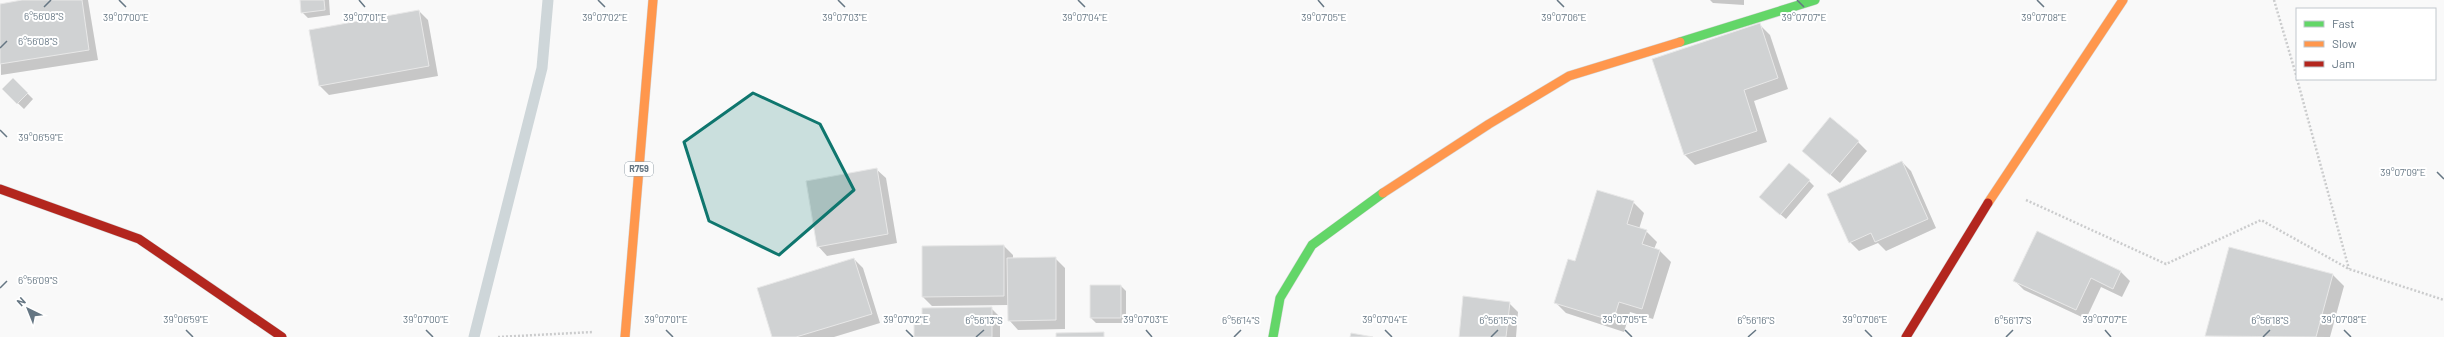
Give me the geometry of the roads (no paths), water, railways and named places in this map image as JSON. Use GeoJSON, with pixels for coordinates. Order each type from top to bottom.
{"type":"FeatureCollection","features":[{"type":"Feature","properties":{"kind":"street","name":"R759"},"geometry":{"type":"LineString","coordinates":[[625,333],[653,0]]}},
{"type":"Feature","properties":{"kind":"street"},"geometry":{"type":"LineString","coordinates":[[1273,337],[1280,298],[1312,245],[1386,190],[1489,124],[1569,76],[1815,0]]}},
{"type":"Feature","properties":{"kind":"street"},"geometry":{"type":"LineString","coordinates":[[1906,337],[1998,187],[2123,0]]}},
{"type":"Feature","properties":{"kind":"street"},"geometry":{"type":"LineString","coordinates":[[0,189],[139,239],[282,337]]}},
{"type":"Feature","properties":{"kind":"waterway"},"geometry":{"type":"LineString","coordinates":[[474,337],[542,68],[548,0]]}}]}
